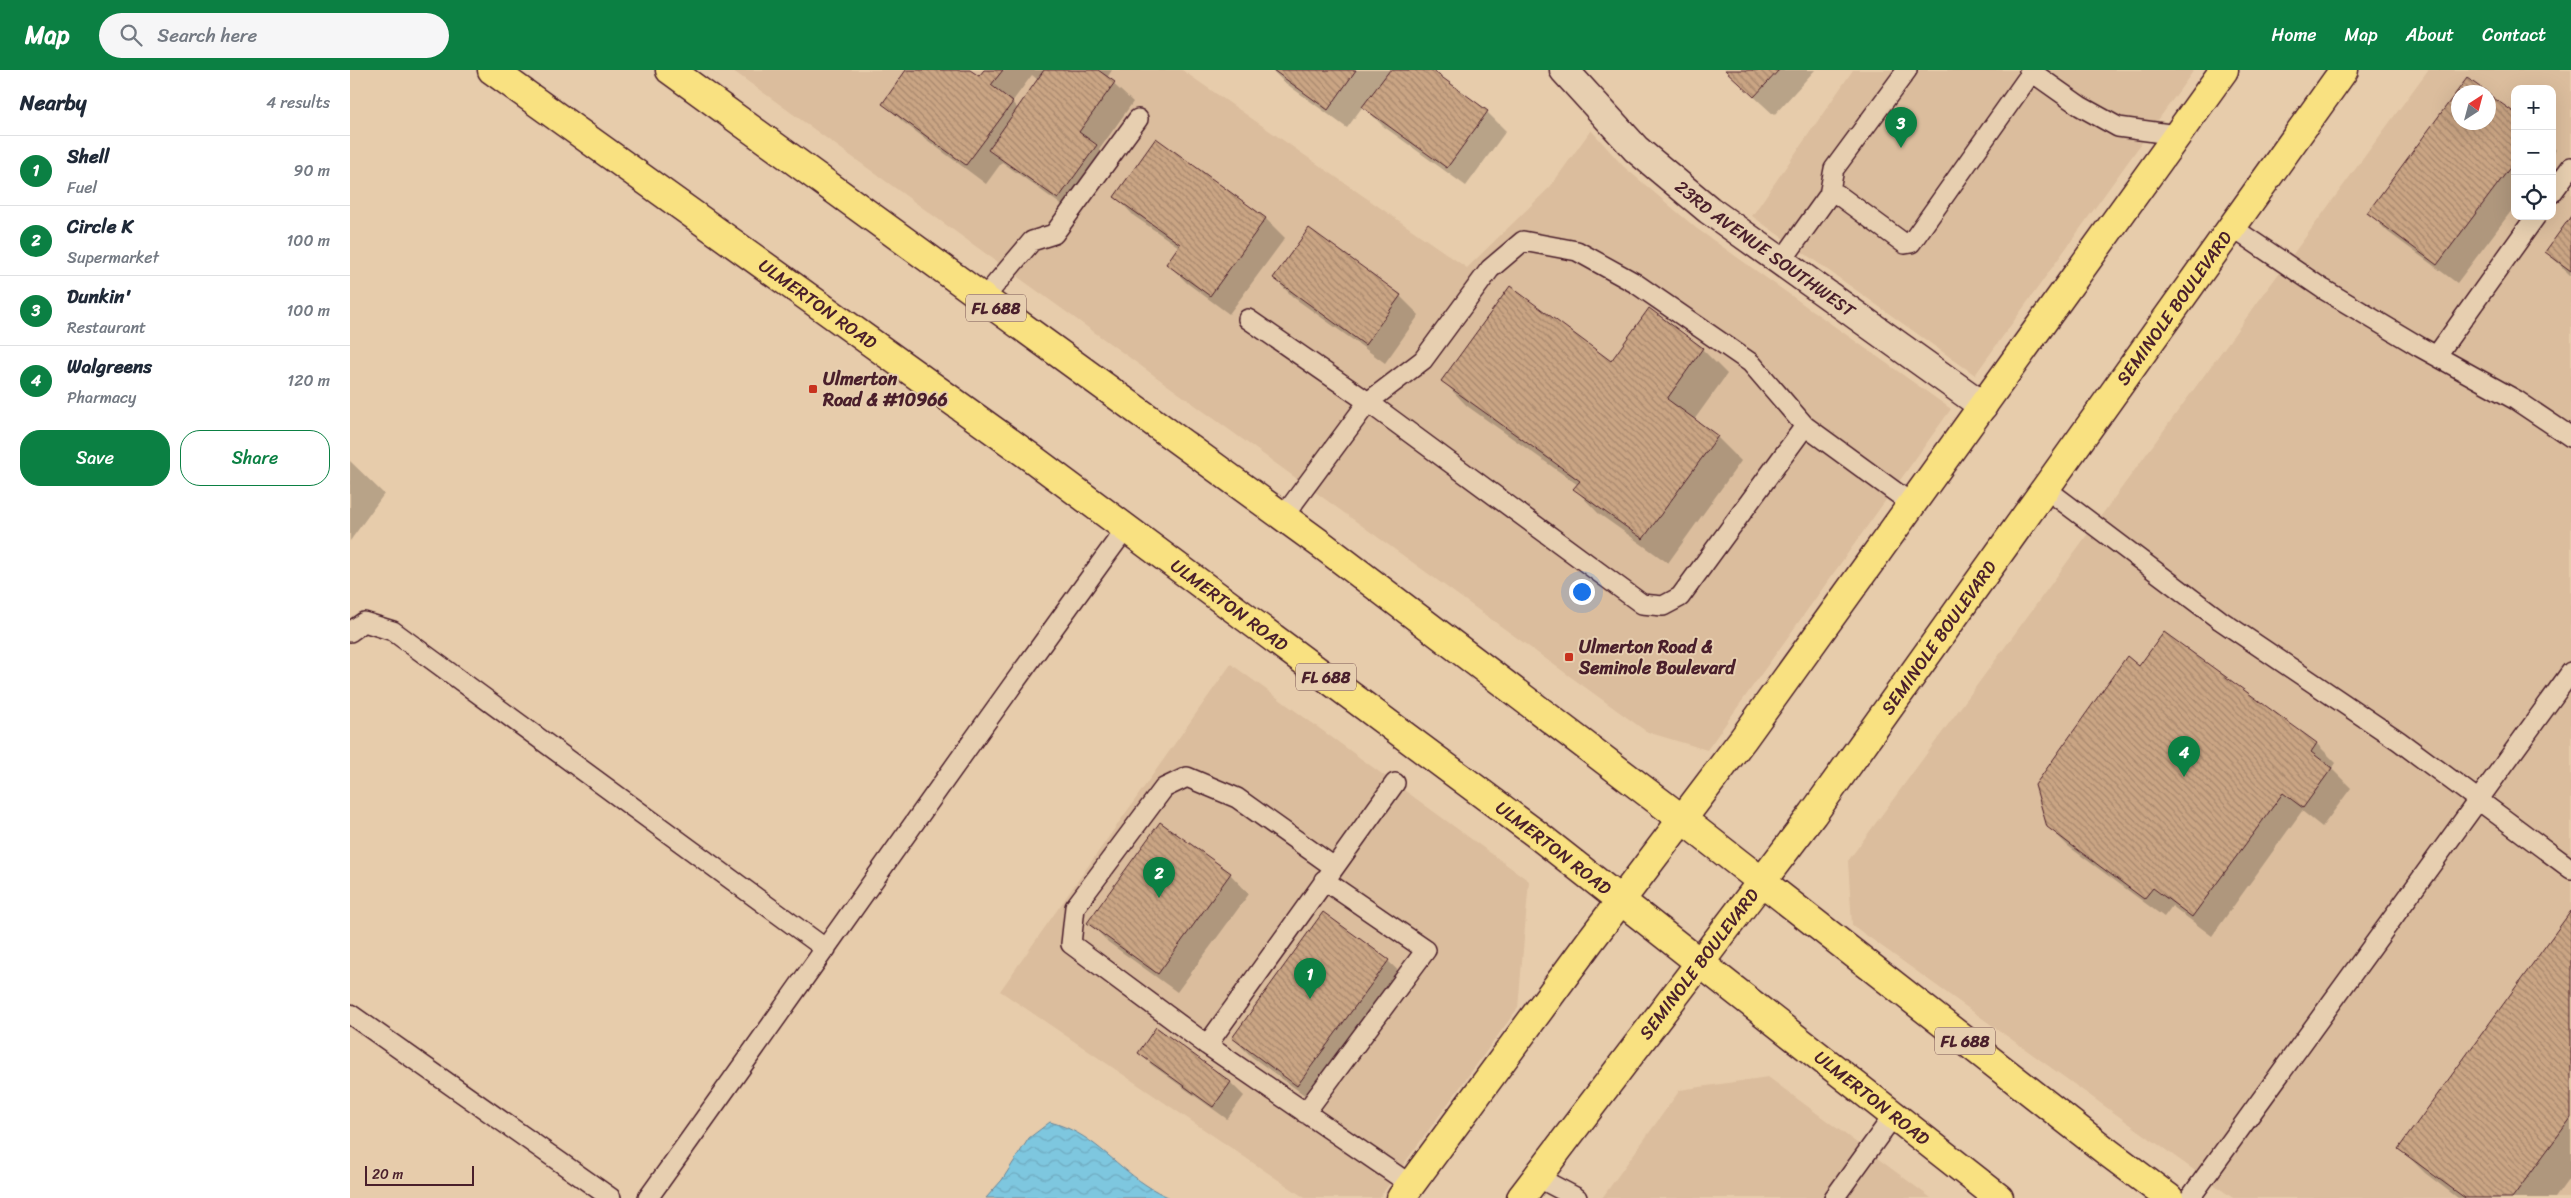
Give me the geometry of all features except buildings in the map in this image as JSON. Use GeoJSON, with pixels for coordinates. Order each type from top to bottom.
{"type":"FeatureCollection","features":[{"type":"Feature","properties":{"kind":"main road","name":"ULMERTON ROAD"},"geometry":{"type":"LineString","coordinates":[[492,70],[1126,527],[1621,899],[1999,1198]]}},
{"type":"Feature","properties":{"kind":"main road"},"geometry":{"type":"LineString","coordinates":[[1406,1191],[1621,899],[1743,739],[2224,70]]}},
{"type":"Feature","properties":{"kind":"main road","name":"SEMINOLE BOULEVARD"},"geometry":{"type":"LineString","coordinates":[[1529,1188],[1636,1045],[1702,963],[1763,882],[2233,228],[2344,70]]}},
{"type":"Feature","properties":{"kind":"main road","name":"FL 688"},"geometry":{"type":"LineString","coordinates":[[670,72],[1283,517],[1682,818],[2110,1154],[2169,1198]]}},
{"type":"Feature","properties":{"kind":"street","name":"23RD AVENUE SOUTHWEST"},"geometry":{"type":"LineString","coordinates":[[1564,70],[1636,149],[1709,210],[1983,406]]}},
{"type":"Feature","properties":{"kind":"lane"},"geometry":{"type":"LineString","coordinates":[[1781,262],[1829,195],[1834,169],[1907,70]]}},
{"type":"Feature","properties":{"kind":"lane"},"geometry":{"type":"LineString","coordinates":[[1829,195],[1837,194],[1904,244],[1911,243],[2033,72],[2080,106],[2118,127],[2177,135]]}},
{"type":"Feature","properties":{"kind":"lane"},"geometry":{"type":"LineString","coordinates":[[983,299],[1032,241],[1054,234],[1138,119]]}},
{"type":"Feature","properties":{"kind":"lane"},"geometry":{"type":"LineString","coordinates":[[2556,188],[2571,167]]}},
{"type":"Feature","properties":{"kind":"lane"},"geometry":{"type":"LineString","coordinates":[[2437,355],[2533,220]]}},
{"type":"Feature","properties":{"kind":"lane"},"geometry":{"type":"LineString","coordinates":[[2233,228],[2323,289],[2516,400],[2571,437]]}},
{"type":"Feature","properties":{"kind":"lane"},"geometry":{"type":"LineString","coordinates":[[1283,517],[1368,402],[1423,360],[1490,269],[1523,241],[1577,251],[1635,283],[1751,364],[1805,426],[1912,504]]}},
{"type":"Feature","properties":{"kind":"lane"},"geometry":{"type":"LineString","coordinates":[[1248,319],[1368,402],[1642,604],[1663,606],[1680,597],[1805,426]]}},
{"type":"Feature","properties":{"kind":"lane"},"geometry":{"type":"LineString","coordinates":[[2045,488],[2220,620],[2307,681],[2399,741],[2571,869]]}},
{"type":"Feature","properties":{"kind":"lane"},"geometry":{"type":"LineString","coordinates":[[648,1198],[900,846],[953,766],[1126,527]]}},
{"type":"Feature","properties":{"kind":"lane"},"geometry":{"type":"LineString","coordinates":[[350,632],[364,622],[393,631],[826,949]]}},
{"type":"Feature","properties":{"kind":"lane"},"geometry":{"type":"LineString","coordinates":[[2190,1198],[2571,672]]}},
{"type":"Feature","properties":{"kind":"lane"},"geometry":{"type":"LineString","coordinates":[[1305,1112],[1426,950],[1329,874],[1237,798],[1187,777],[1164,788],[1075,907],[1071,944],[1207,1045],[1305,1112],[1406,1191]]}},
{"type":"Feature","properties":{"kind":"lane"},"geometry":{"type":"LineString","coordinates":[[1207,1045],[1395,783]]}},
{"type":"Feature","properties":{"kind":"lane"},"geometry":{"type":"LineString","coordinates":[[350,1014],[611,1198]]}},
{"type":"Feature","properties":{"kind":"lane"},"geometry":{"type":"LineString","coordinates":[[1834,1198],[1894,1115]]}},
{"type":"Feature","properties":{"kind":"lane"},"geometry":{"type":"LineString","coordinates":[[1529,1188],[1578,1198]]}},
{"type":"Feature","properties":{"kind":"shaded area"},"geometry":{"type":"Polygon","coordinates":[[[732,70],[1182,70],[1467,268],[1550,187],[1591,130],[1623,166],[1696,228],[1951,409],[1707,750],[1647,732],[732,70]]]}},
{"type":"Feature","properties":{"kind":"shaded area"},"geometry":{"type":"Polygon","coordinates":[[[1853,70],[2194,70],[1975,375],[1752,216],[1853,70]]]}},
{"type":"Feature","properties":{"kind":"shaded area"},"geometry":{"type":"Polygon","coordinates":[[[2428,70],[2571,70],[2571,1198],[2233,1198],[1852,925],[1848,861],[2428,70]]]}},
{"type":"Feature","properties":{"kind":"shaded area"},"geometry":{"type":"Polygon","coordinates":[[[1231,664],[1529,881],[1518,1008],[1379,1198],[1305,1198],[1000,991],[1231,664]]]}},
{"type":"Feature","properties":{"kind":"shaded area"},"geometry":{"type":"Polygon","coordinates":[[[1768,1077],[1931,1198],[1602,1198],[1680,1090],[1768,1077]]]}},
{"type":"Feature","properties":{"kind":"water"},"geometry":{"type":"Polygon","coordinates":[[[1050,1122],[1078,1133],[1152,1189],[1170,1198],[986,1198],[1002,1180],[1029,1138],[1050,1122]]]}},
{"type":"Feature","properties":{"kind":"place","name":"Dunkin'"},"geometry":{"type":"Point","coordinates":[1901,148]}},
{"type":"Feature","properties":{"kind":"place","name":"Ulmerton Road & #10966"},"geometry":{"type":"Point","coordinates":[813,389]}},
{"type":"Feature","properties":{"kind":"place","name":"Ulmerton Road & Seminole Boulevard"},"geometry":{"type":"Point","coordinates":[1569,657]}},
{"type":"Feature","properties":{"kind":"place","name":"Walgreens"},"geometry":{"type":"Point","coordinates":[2184,777]}},
{"type":"Feature","properties":{"kind":"place","name":"Circle K"},"geometry":{"type":"Point","coordinates":[1159,898]}},
{"type":"Feature","properties":{"kind":"place","name":"Shell"},"geometry":{"type":"Point","coordinates":[1310,999]}}]}
